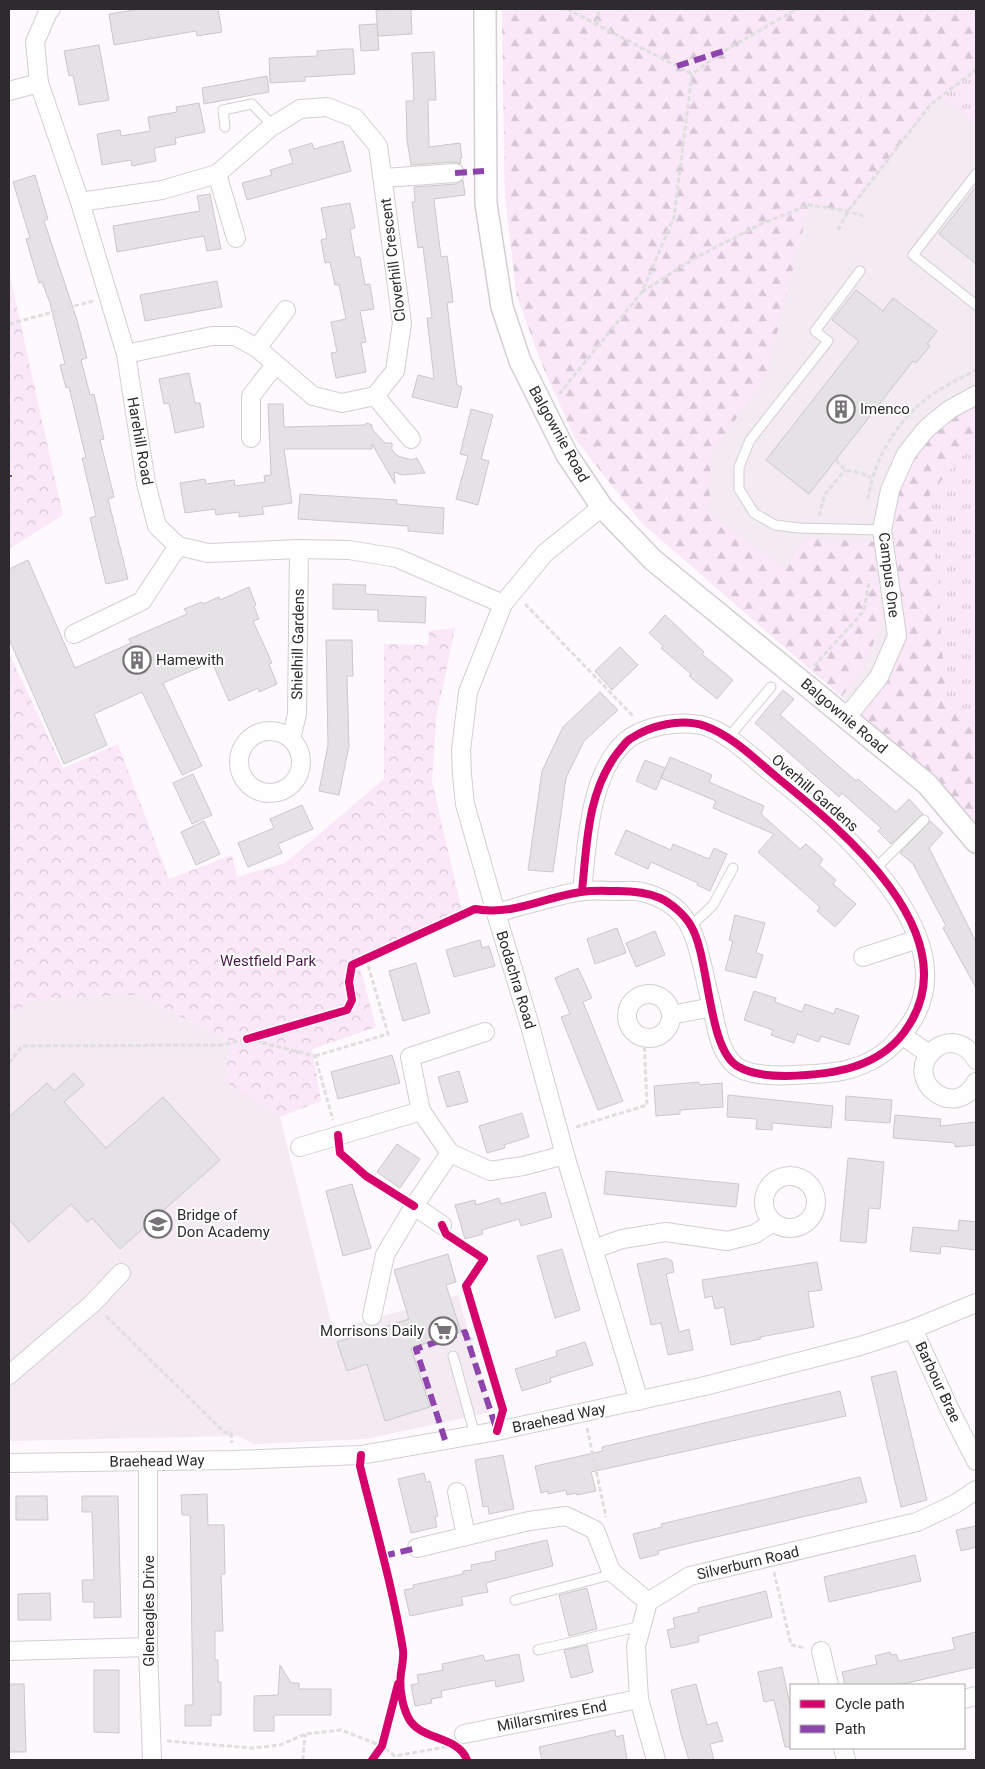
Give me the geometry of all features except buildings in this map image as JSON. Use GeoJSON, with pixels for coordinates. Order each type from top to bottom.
{"type":"FeatureCollection","features":[{"type":"Feature","properties":{"kind":"street","name":"Harehill Road"},"geometry":{"type":"LineString","coordinates":[[51,9],[35,42],[39,83],[80,202],[126,354],[146,483],[157,526],[178,546]]}},
{"type":"Feature","properties":{"kind":"street","name":"Balgownie Road"},"geometry":{"type":"LineString","coordinates":[[484,9],[486,204],[502,307],[520,361],[544,413],[567,455],[602,507],[653,560],[927,784],[976,842]]}},
{"type":"Feature","properties":{"kind":"street"},"geometry":{"type":"LineString","coordinates":[[9,91],[39,83]]}},
{"type":"Feature","properties":{"kind":"street","name":"Cloverhill Crescent"},"geometry":{"type":"LineString","coordinates":[[80,202],[162,190],[217,174],[273,126],[300,109],[327,107],[355,118],[378,146],[384,178],[389,235],[402,323],[395,371],[375,396]]}},
{"type":"Feature","properties":{"kind":"street"},"geometry":{"type":"LineString","coordinates":[[217,174],[236,238]]}},
{"type":"Feature","properties":{"kind":"street","name":"Cloverhill Crescent"},"geometry":{"type":"LineString","coordinates":[[384,178],[455,174]]}},
{"type":"Feature","properties":{"kind":"street"},"geometry":{"type":"LineString","coordinates":[[257,348],[286,310]]}},
{"type":"Feature","properties":{"kind":"street"},"geometry":{"type":"LineString","coordinates":[[126,354],[212,336],[235,336],[257,348],[313,396],[342,403],[375,396],[411,439]]}},
{"type":"Feature","properties":{"kind":"street"},"geometry":{"type":"LineString","coordinates":[[252,438],[251,396],[275,365]]}},
{"type":"Feature","properties":{"kind":"street","name":"Campus One"},"geometry":{"type":"LineString","coordinates":[[846,718],[879,677],[897,636],[882,530],[890,490],[906,454],[926,429],[949,410],[976,395]]}},
{"type":"Feature","properties":{"kind":"street","name":"Bodachra Road"},"geometry":{"type":"LineString","coordinates":[[602,507],[545,552],[508,598],[468,692],[461,750],[465,804],[565,1155],[639,1401]]}},
{"type":"Feature","properties":{"kind":"street"},"geometry":{"type":"LineString","coordinates":[[74,634],[142,601],[178,546],[208,553],[300,549],[349,550],[397,558],[508,598]]}},
{"type":"Feature","properties":{"kind":"street","name":"Shielhill Gardens"},"geometry":{"type":"LineString","coordinates":[[291,739],[297,714],[300,549]]}},
{"type":"Feature","properties":{"kind":"street","name":"Overhill Gardens"},"geometry":{"type":"LineString","coordinates":[[496,913],[582,892],[640,891],[661,898],[677,910],[691,926],[719,1042],[736,1066],[761,1075],[786,1076],[852,1069],[883,1055],[903,1036],[919,1010],[925,974],[918,939],[905,912],[876,868],[825,816],[728,738],[704,725],[664,723],[628,740],[606,768],[593,804],[582,892]]}},
{"type":"Feature","properties":{"kind":"street"},"geometry":{"type":"LineString","coordinates":[[863,957],[918,939]]}},
{"type":"Feature","properties":{"kind":"street"},"geometry":{"type":"LineString","coordinates":[[642,995],[658,996],[670,1007],[671,1016],[670,1024],[660,1036],[644,1038],[636,1035],[627,1022],[629,1006],[634,999],[642,995]]}},
{"type":"Feature","properties":{"kind":"street"},"geometry":{"type":"LineString","coordinates":[[671,1016],[712,1007]]}},
{"type":"Feature","properties":{"kind":"street"},"geometry":{"type":"LineString","coordinates":[[485,1032],[410,1057],[421,1110],[450,1153],[490,1171],[523,1166],[565,1155]]}},
{"type":"Feature","properties":{"kind":"street"},"geometry":{"type":"LineString","coordinates":[[903,1036],[929,1054]]}},
{"type":"Feature","properties":{"kind":"street"},"geometry":{"type":"LineString","coordinates":[[976,1060],[968,1049],[952,1043],[935,1048],[929,1054],[923,1070],[924,1079],[934,1093],[950,1098],[967,1094],[976,1082]]}},
{"type":"Feature","properties":{"kind":"street"},"geometry":{"type":"LineString","coordinates":[[300,1147],[421,1110]]}},
{"type":"Feature","properties":{"kind":"street"},"geometry":{"type":"LineString","coordinates":[[372,1316],[386,1255],[414,1206],[450,1153]]}},
{"type":"Feature","properties":{"kind":"street"},"geometry":{"type":"LineString","coordinates":[[414,1206],[442,1225]]}},
{"type":"Feature","properties":{"kind":"street"},"geometry":{"type":"LineString","coordinates":[[594,1249],[622,1239],[666,1232],[727,1241],[755,1234],[773,1222]]}},
{"type":"Feature","properties":{"kind":"street"},"geometry":{"type":"LineString","coordinates":[[9,1375],[93,1303],[121,1273]]}},
{"type":"Feature","properties":{"kind":"street","name":"Braehead Way"},"geometry":{"type":"LineString","coordinates":[[9,1463],[234,1460],[361,1455],[476,1435],[705,1386],[913,1329],[976,1303]]}},
{"type":"Feature","properties":{"kind":"street","name":"Barbour Brae"},"geometry":{"type":"LineString","coordinates":[[913,1329],[949,1408],[976,1461]]}},
{"type":"Feature","properties":{"kind":"street","name":"Gleneagles Drive"},"geometry":{"type":"LineString","coordinates":[[148,1461],[148,1647],[152,1760]]}},
{"type":"Feature","properties":{"kind":"street","name":"Silverburn Road"},"geometry":{"type":"LineString","coordinates":[[648,1602],[690,1576],[917,1522],[955,1504],[976,1490]]}},
{"type":"Feature","properties":{"kind":"street"},"geometry":{"type":"LineString","coordinates":[[456,1492],[466,1536]]}},
{"type":"Feature","properties":{"kind":"street"},"geometry":{"type":"LineString","coordinates":[[417,1548],[529,1521],[566,1516],[595,1530],[614,1573],[648,1602],[636,1646],[640,1699],[656,1760]]}},
{"type":"Feature","properties":{"kind":"street"},"geometry":{"type":"LineString","coordinates":[[9,1651],[148,1647]]}},
{"type":"Feature","properties":{"kind":"street"},"geometry":{"type":"LineString","coordinates":[[821,1651],[829,1684]]}},
{"type":"Feature","properties":{"kind":"street","name":"Millarsmires End"},"geometry":{"type":"LineString","coordinates":[[464,1734],[640,1699]]}},
{"type":"Feature","properties":{"kind":"lane"},"geometry":{"type":"LineString","coordinates":[[225,127],[223,110],[252,104],[273,126]]}},
{"type":"Feature","properties":{"kind":"lane"},"geometry":{"type":"LineString","coordinates":[[976,174],[913,255],[976,305]]}},
{"type":"Feature","properties":{"kind":"lane"},"geometry":{"type":"LineString","coordinates":[[860,272],[815,331],[828,341],[750,440],[739,467],[739,489],[754,513],[774,524],[820,529],[882,530]]}},
{"type":"Feature","properties":{"kind":"lane"},"geometry":{"type":"LineString","coordinates":[[728,738],[770,687]]}},
{"type":"Feature","properties":{"kind":"lane"},"geometry":{"type":"LineString","coordinates":[[876,868],[924,820]]}},
{"type":"Feature","properties":{"kind":"lane"},"geometry":{"type":"LineString","coordinates":[[691,926],[713,905],[733,868]]}},
{"type":"Feature","properties":{"kind":"lane"},"geometry":{"type":"LineString","coordinates":[[453,1356],[476,1435]]}},
{"type":"Feature","properties":{"kind":"lane"},"geometry":{"type":"LineString","coordinates":[[515,1600],[614,1573]]}},
{"type":"Feature","properties":{"kind":"lane"},"geometry":{"type":"LineString","coordinates":[[538,1650],[641,1626]]}},
{"type":"Feature","properties":{"kind":"path"},"geometry":{"type":"LineString","coordinates":[[568,9],[692,74]]}},
{"type":"Feature","properties":{"kind":"path"},"geometry":{"type":"LineString","coordinates":[[597,24],[600,9]]}},
{"type":"Feature","properties":{"kind":"path"},"geometry":{"type":"LineString","coordinates":[[558,395],[642,292],[674,218],[692,74],[724,51],[797,9]]}},
{"type":"Feature","properties":{"kind":"path"},"geometry":{"type":"LineString","coordinates":[[838,230],[848,210],[931,104],[976,70]]}},
{"type":"Feature","properties":{"kind":"path"},"geometry":{"type":"LineString","coordinates":[[642,292],[695,258],[763,223],[809,205],[848,210],[864,216]]}},
{"type":"Feature","properties":{"kind":"path"},"geometry":{"type":"LineString","coordinates":[[9,324],[108,296]]}},
{"type":"Feature","properties":{"kind":"path"},"geometry":{"type":"LineString","coordinates":[[836,460],[844,470],[862,473],[871,478]]}},
{"type":"Feature","properties":{"kind":"path"},"geometry":{"type":"LineString","coordinates":[[820,529],[819,510],[825,494],[844,470]]}},
{"type":"Feature","properties":{"kind":"path"},"geometry":{"type":"LineString","coordinates":[[508,598],[647,731]]}},
{"type":"Feature","properties":{"kind":"path"},"geometry":{"type":"LineString","coordinates":[[9,1063],[22,1046],[222,1045],[247,1038],[315,1056],[388,1034],[366,958]]}},
{"type":"Feature","properties":{"kind":"path"},"geometry":{"type":"LineString","coordinates":[[559,1132],[647,1105],[644,1038]]}},
{"type":"Feature","properties":{"kind":"path"},"geometry":{"type":"LineString","coordinates":[[315,1056],[338,1134]]}},
{"type":"Feature","properties":{"kind":"path"},"geometry":{"type":"LineString","coordinates":[[93,1303],[224,1432],[232,1433],[234,1460]]}},
{"type":"Feature","properties":{"kind":"path"},"geometry":{"type":"LineString","coordinates":[[468,1340],[481,1336]]}},
{"type":"Feature","properties":{"kind":"path"},"geometry":{"type":"LineString","coordinates":[[584,1413],[607,1522],[596,1534]]}},
{"type":"Feature","properties":{"kind":"path"},"geometry":{"type":"LineString","coordinates":[[770,1557],[791,1645],[821,1651]]}},
{"type":"Feature","properties":{"kind":"path"},"geometry":{"type":"LineString","coordinates":[[152,1741],[182,1741],[253,1748],[280,1745],[305,1734],[341,1730],[382,1746],[395,1756],[454,1746],[464,1734]]}},
{"type":"Feature","properties":{"kind":"path"},"geometry":{"type":"LineString","coordinates":[[303,1760],[305,1734]]}},
{"type":"Feature","properties":{"kind":"shaded area"},"geometry":{"type":"Polygon","coordinates":[[[502,9],[976,9],[976,817],[881,731],[642,523],[576,440],[544,369],[517,297],[505,195],[502,9]]]}},
{"type":"Feature","properties":{"kind":"shaded area","name":"Bridge of Don Academy"},"geometry":{"type":"Polygon","coordinates":[[[137,995],[229,1041],[225,1082],[280,1117],[333,1330],[458,1295],[491,1412],[366,1439],[255,1444],[237,1436],[9,1441],[9,1016],[35,999],[137,995]]]}},
{"type":"Feature","properties":{"kind":"green space"},"geometry":{"type":"Polygon","coordinates":[[[502,9],[976,9],[976,70],[931,104],[848,211],[809,205],[766,378],[711,453],[709,514],[785,568],[805,538],[874,542],[882,620],[864,669],[842,696],[642,523],[576,440],[544,369],[517,297],[505,195],[502,9]]]}},
{"type":"Feature","properties":{"kind":"green space"},"geometry":{"type":"Polygon","coordinates":[[[976,70],[976,126],[941,97],[976,70]]]}},
{"type":"Feature","properties":{"kind":"green space"},"geometry":{"type":"Polygon","coordinates":[[[9,272],[63,515],[9,549],[9,272]]]}},
{"type":"Feature","properties":{"kind":"green space"},"geometry":{"type":"Polygon","coordinates":[[[976,395],[976,446],[967,450],[930,494],[946,698],[969,724],[976,726],[976,842],[846,718],[897,636],[884,551],[906,454],[976,395]]]}},
{"type":"Feature","properties":{"kind":"green space"},"geometry":{"type":"Polygon","coordinates":[[[976,446],[976,726],[969,724],[946,698],[930,494],[967,450],[976,446]]]}},
{"type":"Feature","properties":{"kind":"green space","name":"Westfield Park"},"geometry":{"type":"Polygon","coordinates":[[[455,628],[436,719],[432,782],[462,911],[358,960],[376,1027],[312,1049],[321,1101],[280,1117],[225,1082],[229,1041],[137,995],[35,999],[9,1016],[9,653],[63,768],[118,744],[169,879],[232,855],[237,877],[285,863],[384,779],[384,644],[428,645],[429,631],[455,628]]]}},
{"type":"Feature","properties":{"kind":"marked path"},"geometry":{"type":"LineString","coordinates":[[677,66],[724,51]]}},
{"type":"Feature","properties":{"kind":"marked path"},"geometry":{"type":"LineString","coordinates":[[455,173],[484,171]]}},
{"type":"Feature","properties":{"kind":"marked path"},"geometry":{"type":"LineString","coordinates":[[445,1440],[416,1349],[465,1332],[496,1428]]}},
{"type":"Feature","properties":{"kind":"marked path"},"geometry":{"type":"LineString","coordinates":[[383,1556],[417,1548]]}},
{"type":"Feature","properties":{"kind":"cycle path"},"geometry":{"type":"LineString","coordinates":[[247,1039],[347,1010],[352,1000],[349,982],[352,965],[475,909],[503,910],[516,908],[567,894],[590,891],[629,891],[650,894],[669,903],[685,918],[697,940],[715,1024],[721,1043],[729,1058],[739,1067],[750,1072],[780,1076],[821,1074],[839,1071],[871,1060],[885,1051],[909,1025],[923,990],[922,955],[910,920],[890,887],[864,855],[834,826],[735,742],[705,726],[686,723],[666,724],[638,734],[625,743],[618,752],[600,784],[594,801],[587,837],[582,891]]}},
{"type":"Feature","properties":{"kind":"cycle path"},"geometry":{"type":"LineString","coordinates":[[338,1135],[340,1153],[366,1176],[414,1206]]}},
{"type":"Feature","properties":{"kind":"cycle path"},"geometry":{"type":"LineString","coordinates":[[442,1225],[446,1234],[484,1259],[466,1286],[503,1410],[497,1431]]}},
{"type":"Feature","properties":{"kind":"cycle path"},"geometry":{"type":"LineString","coordinates":[[361,1455],[360,1466],[389,1581],[403,1650],[400,1684],[404,1707],[413,1725],[429,1735],[456,1746],[467,1760]]}},
{"type":"Feature","properties":{"kind":"cycle path"},"geometry":{"type":"LineString","coordinates":[[372,1760],[382,1746],[398,1684]]}},
{"type":"Feature","properties":{"kind":"place","name":"Imenco"},"geometry":{"type":"Point","coordinates":[841,409]}},
{"type":"Feature","properties":{"kind":"place","name":"Hamewith"},"geometry":{"type":"Point","coordinates":[137,660]}},
{"type":"Feature","properties":{"kind":"place","name":"Bridge of Don Academy"},"geometry":{"type":"Point","coordinates":[158,1224]}},
{"type":"Feature","properties":{"kind":"place","name":"Morrisons Daily"},"geometry":{"type":"Point","coordinates":[443,1331]}}]}
